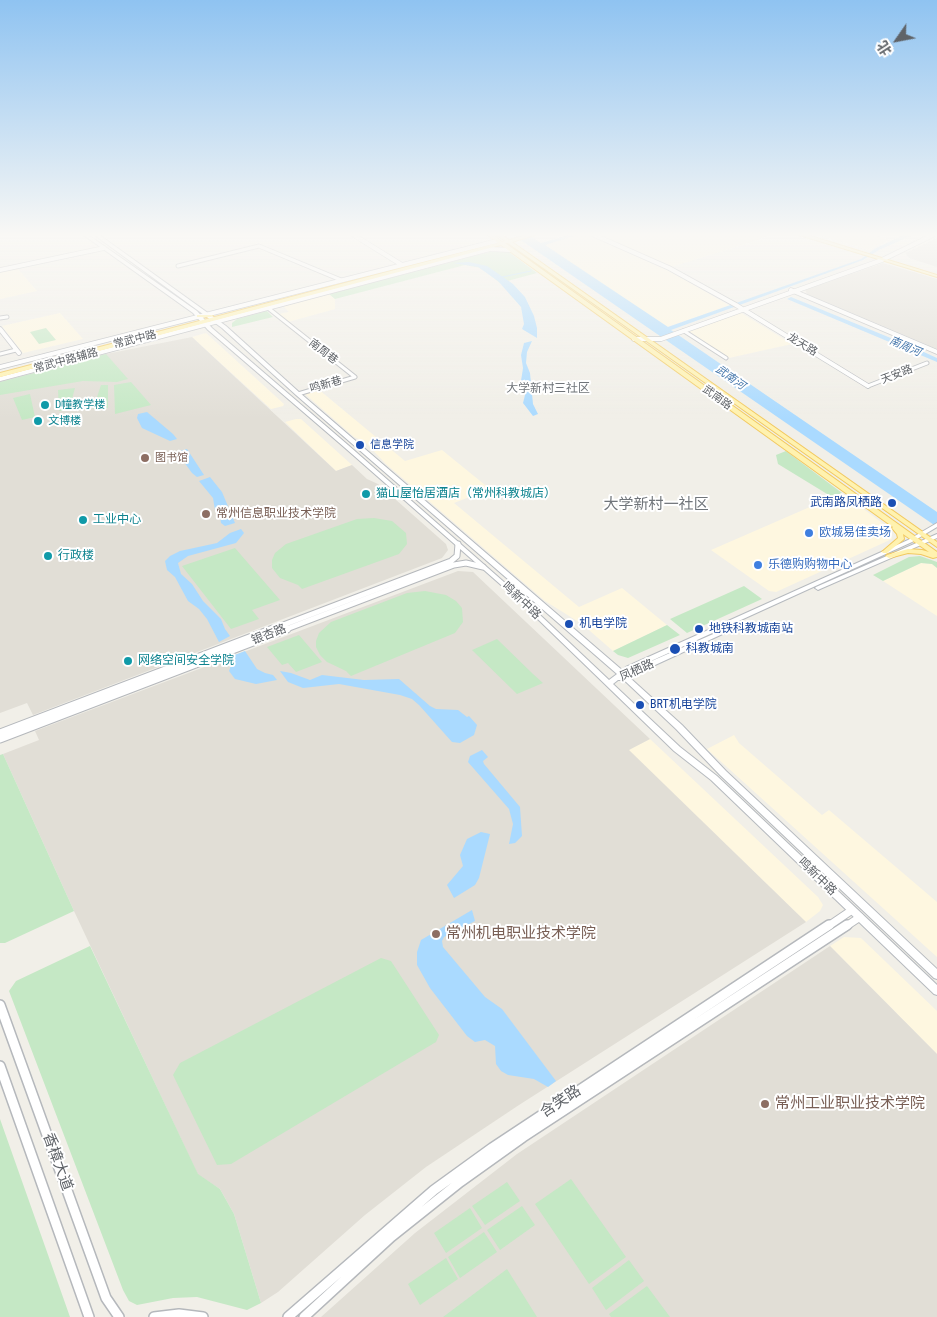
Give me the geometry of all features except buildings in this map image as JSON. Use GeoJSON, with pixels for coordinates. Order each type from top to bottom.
{"type":"FeatureCollection","features":[{"type":"Feature","properties":{"kind":"main road","name":"鸣新中路"},"geometry":{"type":"LineString","coordinates":[[169,295],[202,320],[519,598],[677,749],[720,785],[937,991]]}},
{"type":"Feature","properties":{"kind":"main road","name":"鸣新中路"},"geometry":{"type":"LineString","coordinates":[[182,295],[214,318],[298,394],[623,675],[678,727],[723,774],[937,975]]}},
{"type":"Feature","properties":{"kind":"main road","name":"常武中路"},"geometry":{"type":"LineString","coordinates":[[214,318],[293,295]]}},
{"type":"Feature","properties":{"kind":"main road","name":"常武中路"},"geometry":{"type":"LineString","coordinates":[[0,369],[310,295]]}},
{"type":"Feature","properties":{"kind":"main road","name":"武南路"},"geometry":{"type":"LineString","coordinates":[[574,295],[937,556]]}},
{"type":"Feature","properties":{"kind":"main road","name":"武南路"},"geometry":{"type":"LineString","coordinates":[[583,295],[937,546]]}},
{"type":"Feature","properties":{"kind":"main road","name":"常武中路"},"geometry":{"type":"LineString","coordinates":[[0,375],[202,320]]}},
{"type":"Feature","properties":{"kind":"main road"},"geometry":{"type":"LineString","coordinates":[[884,518],[900,533],[901,540],[887,554]]}},
{"type":"Feature","properties":{"kind":"main road","name":"凤栖路"},"geometry":{"type":"LineString","coordinates":[[916,541],[921,534],[937,525]]}},
{"type":"Feature","properties":{"kind":"main road","name":"凤栖路"},"geometry":{"type":"LineString","coordinates":[[608,683],[916,541],[928,540],[937,536]]}},
{"type":"Feature","properties":{"kind":"main road"},"geometry":{"type":"LineString","coordinates":[[887,554],[908,551],[937,556]]}},
{"type":"Feature","properties":{"kind":"street","name":"龙天路"},"geometry":{"type":"LineString","coordinates":[[719,295],[868,386]]}},
{"type":"Feature","properties":{"kind":"street"},"geometry":{"type":"LineString","coordinates":[[634,338],[655,339],[680,331],[738,306],[773,295]]}},
{"type":"Feature","properties":{"kind":"street"},"geometry":{"type":"LineString","coordinates":[[804,295],[937,352]]}},
{"type":"Feature","properties":{"kind":"street","name":"南周巷"},"geometry":{"type":"LineString","coordinates":[[269,306],[355,377]]}},
{"type":"Feature","properties":{"kind":"street"},"geometry":{"type":"LineString","coordinates":[[680,331],[738,306]]}},
{"type":"Feature","properties":{"kind":"street"},"geometry":{"type":"LineString","coordinates":[[0,318],[7,317]]}},
{"type":"Feature","properties":{"kind":"street","name":"常武中路辅路"},"geometry":{"type":"LineString","coordinates":[[0,379],[202,320]]}},
{"type":"Feature","properties":{"kind":"street"},"geometry":{"type":"LineString","coordinates":[[0,329],[17,351],[0,354]]}},
{"type":"Feature","properties":{"kind":"street"},"geometry":{"type":"LineString","coordinates":[[680,331],[726,358]]}},
{"type":"Feature","properties":{"kind":"street","name":"天安路"},"geometry":{"type":"LineString","coordinates":[[868,386],[926,363]]}},
{"type":"Feature","properties":{"kind":"street","name":"鸣新巷"},"geometry":{"type":"LineString","coordinates":[[298,394],[355,377]]}},
{"type":"Feature","properties":{"kind":"street","name":"银杏路"},"geometry":{"type":"LineString","coordinates":[[0,733],[451,561],[458,556],[458,544]]}},
{"type":"Feature","properties":{"kind":"street","name":"银杏路"},"geometry":{"type":"LineString","coordinates":[[0,739],[454,565],[466,563],[483,567]]}},
{"type":"Feature","properties":{"kind":"street","name":"含笑路"},"geometry":{"type":"LineString","coordinates":[[288,1317],[426,1196],[492,1148],[852,910]]}},
{"type":"Feature","properties":{"kind":"street","name":"含笑路"},"geometry":{"type":"LineString","coordinates":[[304,1317],[390,1237],[468,1176],[523,1137],[860,917]]}},
{"type":"Feature","properties":{"kind":"street","name":"香樟大道"},"geometry":{"type":"LineString","coordinates":[[0,1004],[106,1298],[119,1317]]}},
{"type":"Feature","properties":{"kind":"street","name":"香樟大道"},"geometry":{"type":"LineString","coordinates":[[0,1066],[89,1317]]}},
{"type":"Feature","properties":{"kind":"street"},"geometry":{"type":"LineString","coordinates":[[154,1317],[179,1314],[203,1317]]}},
{"type":"Feature","properties":{"kind":"shaded area"},"geometry":{"type":"Polygon","coordinates":[[[0,295],[16,295],[0,299],[0,295]]]}},
{"type":"Feature","properties":{"kind":"shaded area"},"geometry":{"type":"Polygon","coordinates":[[[323,295],[331,295],[335,299],[335,309],[288,322],[279,314],[289,312],[283,306],[323,295]]]}},
{"type":"Feature","properties":{"kind":"shaded area"},"geometry":{"type":"Polygon","coordinates":[[[619,295],[712,295],[730,306],[666,327],[619,295]]]}},
{"type":"Feature","properties":{"kind":"shaded area"},"geometry":{"type":"Polygon","coordinates":[[[810,295],[937,295],[937,349],[810,295]]]}},
{"type":"Feature","properties":{"kind":"shaded area"},"geometry":{"type":"Polygon","coordinates":[[[60,313],[83,339],[23,353],[2,326],[60,313]]]}},
{"type":"Feature","properties":{"kind":"shaded area"},"geometry":{"type":"Polygon","coordinates":[[[736,313],[741,313],[792,344],[729,358],[690,332],[690,330],[736,313]]]}},
{"type":"Feature","properties":{"kind":"shaded area"},"geometry":{"type":"Polygon","coordinates":[[[206,333],[284,404],[283,406],[271,409],[192,337],[206,333]]]}},
{"type":"Feature","properties":{"kind":"shaded area","name":"常州信息职业技术学院"},"geometry":{"type":"Polygon","coordinates":[[[192,337],[336,471],[352,465],[367,479],[378,484],[446,544],[448,550],[442,558],[33,715],[27,703],[0,713],[0,382],[106,354],[192,337]]]}},
{"type":"Feature","properties":{"kind":"shaded area"},"geometry":{"type":"Polygon","coordinates":[[[318,389],[405,461],[442,450],[490,489],[454,503],[579,607],[622,588],[667,625],[613,651],[582,624],[545,601],[386,464],[365,442],[354,437],[304,393],[318,389]]]}},
{"type":"Feature","properties":{"kind":"shaded area"},"geometry":{"type":"Polygon","coordinates":[[[301,419],[352,465],[336,471],[285,422],[301,419]]]}},
{"type":"Feature","properties":{"kind":"shaded area"},"geometry":{"type":"Polygon","coordinates":[[[842,493],[889,528],[892,539],[776,592],[769,591],[711,550],[842,493]]]}},
{"type":"Feature","properties":{"kind":"shaded area"},"geometry":{"type":"Polygon","coordinates":[[[921,563],[932,564],[937,568],[937,616],[883,581],[921,563]]]}},
{"type":"Feature","properties":{"kind":"shaded area","name":"常州机电职业技术学院"},"geometry":{"type":"Polygon","coordinates":[[[458,571],[473,572],[650,739],[629,750],[806,922],[519,1105],[426,1167],[365,1215],[278,1292],[261,1303],[234,1214],[220,1189],[198,1175],[74,911],[3,754],[39,740],[35,731],[458,571]]]}},
{"type":"Feature","properties":{"kind":"shaded area"},"geometry":{"type":"Polygon","coordinates":[[[734,735],[739,743],[822,815],[829,810],[937,902],[937,957],[707,749],[734,735]]]}},
{"type":"Feature","properties":{"kind":"shaded area"},"geometry":{"type":"Polygon","coordinates":[[[650,739],[818,897],[823,905],[820,911],[806,922],[628,750],[650,739]]]}},
{"type":"Feature","properties":{"kind":"shaded area"},"geometry":{"type":"Polygon","coordinates":[[[844,937],[861,938],[937,1011],[937,1054],[830,946],[844,937]]]}},
{"type":"Feature","properties":{"kind":"shaded area","name":"常州工业职业技术学院"},"geometry":{"type":"Polygon","coordinates":[[[830,946],[937,1054],[937,1317],[321,1317],[415,1233],[517,1154],[830,946]]]}},
{"type":"Feature","properties":{"kind":"green space"},"geometry":{"type":"Polygon","coordinates":[[[331,295],[349,295],[335,299],[331,295]]]}},
{"type":"Feature","properties":{"kind":"green space"},"geometry":{"type":"Polygon","coordinates":[[[267,311],[273,317],[232,327],[232,323],[237,319],[267,311]]]}},
{"type":"Feature","properties":{"kind":"green space"},"geometry":{"type":"Polygon","coordinates":[[[46,328],[56,340],[39,344],[30,332],[46,328]]]}},
{"type":"Feature","properties":{"kind":"green space"},"geometry":{"type":"Polygon","coordinates":[[[106,354],[128,379],[117,382],[83,381],[0,395],[0,382],[106,354]]]}},
{"type":"Feature","properties":{"kind":"green space"},"geometry":{"type":"Polygon","coordinates":[[[131,382],[151,405],[115,414],[114,385],[131,382]]]}},
{"type":"Feature","properties":{"kind":"green space"},"geometry":{"type":"Polygon","coordinates":[[[101,385],[108,385],[108,408],[93,409],[101,385]]]}},
{"type":"Feature","properties":{"kind":"green space"},"geometry":{"type":"Polygon","coordinates":[[[75,388],[69,410],[59,411],[58,390],[75,388]]]}},
{"type":"Feature","properties":{"kind":"green space"},"geometry":{"type":"Polygon","coordinates":[[[30,394],[35,417],[22,420],[13,398],[30,394]]]}},
{"type":"Feature","properties":{"kind":"green space"},"geometry":{"type":"Polygon","coordinates":[[[786,451],[842,493],[832,497],[778,464],[776,455],[786,451]]]}},
{"type":"Feature","properties":{"kind":"green space"},"geometry":{"type":"Polygon","coordinates":[[[374,518],[392,521],[406,533],[407,544],[399,554],[302,589],[298,585],[280,578],[272,568],[272,560],[275,553],[286,544],[357,519],[374,518]]]}},
{"type":"Feature","properties":{"kind":"green space"},"geometry":{"type":"Polygon","coordinates":[[[235,548],[280,600],[252,610],[259,619],[231,629],[182,566],[235,548]]]}},
{"type":"Feature","properties":{"kind":"green space"},"geometry":{"type":"Polygon","coordinates":[[[920,556],[937,562],[937,568],[932,564],[921,563],[883,581],[873,575],[909,557],[920,556]]]}},
{"type":"Feature","properties":{"kind":"green space"},"geometry":{"type":"Polygon","coordinates":[[[744,586],[762,599],[687,633],[670,619],[744,586]]]}},
{"type":"Feature","properties":{"kind":"green space"},"geometry":{"type":"Polygon","coordinates":[[[425,591],[446,595],[456,601],[462,608],[463,622],[455,633],[351,676],[346,671],[327,662],[320,655],[316,647],[316,641],[319,633],[331,622],[407,593],[425,591]]]}},
{"type":"Feature","properties":{"kind":"green space"},"geometry":{"type":"Polygon","coordinates":[[[667,625],[680,635],[628,658],[618,655],[613,651],[667,625]]]}},
{"type":"Feature","properties":{"kind":"green space"},"geometry":{"type":"Polygon","coordinates":[[[299,635],[322,662],[296,672],[288,663],[282,665],[267,647],[299,635]]]}},
{"type":"Feature","properties":{"kind":"green space"},"geometry":{"type":"Polygon","coordinates":[[[497,639],[543,683],[517,694],[472,650],[497,639]]]}},
{"type":"Feature","properties":{"kind":"green space"},"geometry":{"type":"Polygon","coordinates":[[[3,754],[74,911],[5,943],[0,943],[0,755],[3,754]]]}},
{"type":"Feature","properties":{"kind":"green space"},"geometry":{"type":"Polygon","coordinates":[[[90,946],[198,1174],[220,1189],[234,1214],[261,1303],[247,1310],[197,1297],[173,1298],[137,1305],[129,1301],[123,1290],[9,991],[16,981],[90,946]]]}},
{"type":"Feature","properties":{"kind":"green space"},"geometry":{"type":"Polygon","coordinates":[[[381,958],[391,961],[439,1035],[436,1042],[231,1164],[217,1165],[173,1075],[180,1063],[381,958]]]}},
{"type":"Feature","properties":{"kind":"green space"},"geometry":{"type":"Polygon","coordinates":[[[0,1119],[70,1317],[0,1317],[0,1119]]]}},
{"type":"Feature","properties":{"kind":"green space"},"geometry":{"type":"Polygon","coordinates":[[[571,1179],[626,1257],[589,1284],[535,1204],[571,1179]]]}},
{"type":"Feature","properties":{"kind":"green space"},"geometry":{"type":"Polygon","coordinates":[[[507,1182],[520,1201],[485,1225],[472,1206],[507,1182]]]}},
{"type":"Feature","properties":{"kind":"green space"},"geometry":{"type":"Polygon","coordinates":[[[522,1206],[535,1225],[500,1250],[487,1230],[522,1206]]]}},
{"type":"Feature","properties":{"kind":"green space"},"geometry":{"type":"Polygon","coordinates":[[[470,1208],[482,1228],[446,1253],[434,1233],[470,1208]]]}},
{"type":"Feature","properties":{"kind":"green space"},"geometry":{"type":"Polygon","coordinates":[[[484,1232],[497,1252],[460,1278],[448,1257],[484,1232]]]}},
{"type":"Feature","properties":{"kind":"green space"},"geometry":{"type":"Polygon","coordinates":[[[446,1258],[458,1279],[420,1305],[408,1284],[446,1258]]]}},
{"type":"Feature","properties":{"kind":"green space"},"geometry":{"type":"Polygon","coordinates":[[[629,1260],[644,1281],[606,1310],[592,1288],[629,1260]]]}},
{"type":"Feature","properties":{"kind":"green space"},"geometry":{"type":"Polygon","coordinates":[[[507,1269],[537,1317],[443,1317],[507,1269]]]}},
{"type":"Feature","properties":{"kind":"green space"},"geometry":{"type":"Polygon","coordinates":[[[647,1286],[670,1317],[611,1317],[609,1314],[647,1286]]]}},
{"type":"Feature","properties":{"kind":"water"},"geometry":{"type":"Polygon","coordinates":[[[511,295],[525,297],[534,316],[537,338],[522,329],[524,324],[521,307],[511,295]]]}},
{"type":"Feature","properties":{"kind":"water","name":"武南河"},"geometry":{"type":"Polygon","coordinates":[[[601,295],[621,295],[668,327],[758,295],[766,295],[671,330],[937,512],[937,527],[601,295]]]}},
{"type":"Feature","properties":{"kind":"water","name":"南周河"},"geometry":{"type":"Polygon","coordinates":[[[791,297],[915,348],[937,358],[937,362],[787,299],[791,297]]]}},
{"type":"Feature","properties":{"kind":"water"},"geometry":{"type":"Polygon","coordinates":[[[532,341],[527,352],[526,363],[530,373],[533,404],[538,414],[533,416],[523,403],[525,395],[521,381],[523,368],[521,355],[524,343],[532,341]]]}},
{"type":"Feature","properties":{"kind":"water"},"geometry":{"type":"Polygon","coordinates":[[[147,412],[177,439],[170,441],[142,428],[137,418],[138,414],[147,412]]]}},
{"type":"Feature","properties":{"kind":"water"},"geometry":{"type":"Polygon","coordinates":[[[187,449],[204,475],[197,477],[184,462],[180,451],[187,449]]]}},
{"type":"Feature","properties":{"kind":"water"},"geometry":{"type":"Polygon","coordinates":[[[210,477],[222,492],[235,523],[225,526],[221,523],[220,516],[215,510],[213,498],[199,481],[210,477]]]}},
{"type":"Feature","properties":{"kind":"water"},"geometry":{"type":"Polygon","coordinates":[[[241,529],[244,533],[236,543],[188,556],[178,563],[181,574],[192,584],[203,601],[221,619],[230,636],[219,642],[207,619],[199,609],[188,601],[175,577],[167,570],[165,561],[180,551],[217,543],[230,533],[241,529]]]}},
{"type":"Feature","properties":{"kind":"water"},"geometry":{"type":"Polygon","coordinates":[[[245,651],[257,669],[273,675],[277,680],[256,684],[235,679],[229,671],[233,660],[232,656],[245,651]]]}},
{"type":"Feature","properties":{"kind":"water"},"geometry":{"type":"Polygon","coordinates":[[[280,671],[310,680],[322,675],[364,680],[399,679],[430,706],[436,709],[458,710],[467,717],[469,716],[477,725],[474,735],[460,743],[452,742],[419,705],[412,699],[400,695],[339,684],[303,688],[288,682],[280,671]]]}},
{"type":"Feature","properties":{"kind":"water"},"geometry":{"type":"Polygon","coordinates":[[[482,750],[488,757],[483,761],[484,764],[520,807],[522,836],[515,843],[509,844],[513,824],[509,809],[468,762],[470,756],[482,750]]]}},
{"type":"Feature","properties":{"kind":"water"},"geometry":{"type":"Polygon","coordinates":[[[481,832],[490,834],[479,878],[475,885],[454,898],[447,885],[463,866],[460,855],[467,839],[481,832]]]}},
{"type":"Feature","properties":{"kind":"water"},"geometry":{"type":"Polygon","coordinates":[[[472,910],[475,921],[444,937],[442,941],[443,947],[485,997],[502,1009],[556,1081],[548,1087],[534,1079],[508,1075],[501,1071],[496,1064],[495,1046],[485,1040],[475,1042],[467,1036],[430,988],[417,965],[417,952],[421,940],[472,910]]]}},
{"type":"Feature","properties":{"kind":"place","name":"D幢教学楼"},"geometry":{"type":"Point","coordinates":[45,405]}},
{"type":"Feature","properties":{"kind":"place","name":"文博楼"},"geometry":{"type":"Point","coordinates":[38,421]}},
{"type":"Feature","properties":{"kind":"place","name":"信息学院"},"geometry":{"type":"Point","coordinates":[360,445]}},
{"type":"Feature","properties":{"kind":"place","name":"图书馆"},"geometry":{"type":"Point","coordinates":[145,458]}},
{"type":"Feature","properties":{"kind":"place","name":"猫山屋怡居酒店（常州科教城店）"},"geometry":{"type":"Point","coordinates":[366,494]}},
{"type":"Feature","properties":{"kind":"place","name":"武南路凤栖路"},"geometry":{"type":"Point","coordinates":[892,503]}},
{"type":"Feature","properties":{"kind":"place","name":"常州信息职业技术学院"},"geometry":{"type":"Point","coordinates":[206,514]}},
{"type":"Feature","properties":{"kind":"place","name":"工业中心"},"geometry":{"type":"Point","coordinates":[83,520]}},
{"type":"Feature","properties":{"kind":"place","name":"欧城易佳卖场"},"geometry":{"type":"Point","coordinates":[809,533]}},
{"type":"Feature","properties":{"kind":"place","name":"行政楼"},"geometry":{"type":"Point","coordinates":[48,556]}},
{"type":"Feature","properties":{"kind":"place","name":"乐德购购物中心"},"geometry":{"type":"Point","coordinates":[758,565]}},
{"type":"Feature","properties":{"kind":"place","name":"机电学院"},"geometry":{"type":"Point","coordinates":[569,624]}},
{"type":"Feature","properties":{"kind":"place","name":"地铁科教城南站"},"geometry":{"type":"Point","coordinates":[699,629]}},
{"type":"Feature","properties":{"kind":"place","name":"科教城南"},"geometry":{"type":"Point","coordinates":[675,649]}},
{"type":"Feature","properties":{"kind":"place","name":"网络空间安全学院"},"geometry":{"type":"Point","coordinates":[128,661]}},
{"type":"Feature","properties":{"kind":"place","name":"BRT机电学院"},"geometry":{"type":"Point","coordinates":[640,705]}},
{"type":"Feature","properties":{"kind":"place","name":"常州机电职业技术学院"},"geometry":{"type":"Point","coordinates":[436,934]}},
{"type":"Feature","properties":{"kind":"place","name":"常州工业职业技术学院"},"geometry":{"type":"Point","coordinates":[765,1104]}},
{"type":"Feature","properties":{"kind":"district","name":"大学新村三社区"},"geometry":{"type":"Point","coordinates":[548,389]}},
{"type":"Feature","properties":{"kind":"district","name":"大学新村一社区"},"geometry":{"type":"Point","coordinates":[656,505]}}]}
